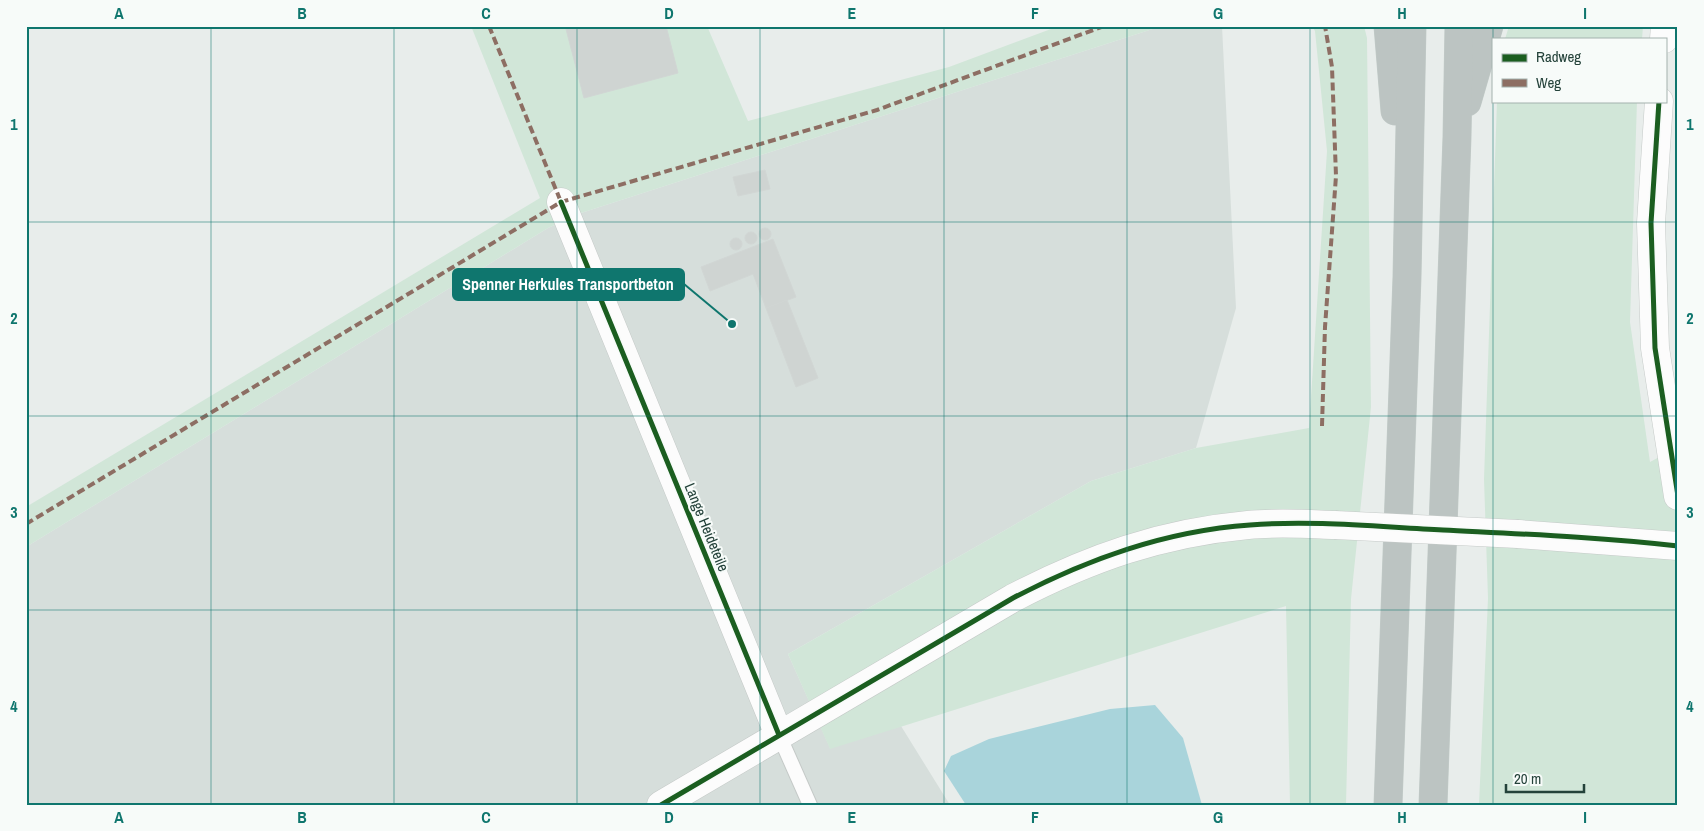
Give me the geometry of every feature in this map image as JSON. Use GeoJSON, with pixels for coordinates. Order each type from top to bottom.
{"type":"FeatureCollection","features":[{"type":"Feature","properties":{"kind":"highway"},"geometry":{"type":"LineString","coordinates":[[1388,26],[1406,277]]}},
{"type":"Feature","properties":{"kind":"highway"},"geometry":{"type":"LineString","coordinates":[[1388,805],[1406,277],[1412,26]]}},
{"type":"Feature","properties":{"kind":"highway"},"geometry":{"type":"LineString","coordinates":[[1433,805],[1457,137],[1459,26]]}},
{"type":"Feature","properties":{"kind":"highway"},"geometry":{"type":"LineString","coordinates":[[1457,137],[1489,26]]}},
{"type":"Feature","properties":{"kind":"street"},"geometry":{"type":"LineString","coordinates":[[1659,102],[1651,224],[1654,348],[1678,496]]}},
{"type":"Feature","properties":{"kind":"street","name":"Lange Heideteile"},"geometry":{"type":"LineString","coordinates":[[560,202],[779,735]]}},
{"type":"Feature","properties":{"kind":"street"},"geometry":{"type":"LineString","coordinates":[[661,805],[1013,598],[1086,562],[1149,542],[1207,530],[1267,524],[1335,525],[1518,534],[1670,545]]}},
{"type":"Feature","properties":{"kind":"lane"},"geometry":{"type":"LineString","coordinates":[[779,735],[810,805]]}},
{"type":"Feature","properties":{"kind":"shaded area"},"geometry":{"type":"Polygon","coordinates":[[[1162,26],[1222,26],[1236,308],[1196,448],[1091,481],[788,654],[830,748],[901,726],[950,805],[26,805],[26,547],[548,228],[581,213],[1162,26]]]}},
{"type":"Feature","properties":{"kind":"green space"},"geometry":{"type":"Polygon","coordinates":[[[471,26],[707,26],[748,121],[949,67],[1059,26],[1162,26],[581,213],[548,228],[26,547],[26,507],[540,198],[471,26]]]}},
{"type":"Feature","properties":{"kind":"green space"},"geometry":{"type":"Polygon","coordinates":[[[1312,26],[1364,26],[1367,38],[1371,407],[1351,599],[1346,805],[1290,805],[1286,606],[830,749],[788,654],[1091,481],[1196,448],[1309,428],[1327,151],[1315,31],[1312,26]]]}},
{"type":"Feature","properties":{"kind":"green space"},"geometry":{"type":"Polygon","coordinates":[[[1509,26],[1643,26],[1642,38],[1505,38],[1509,26]]]}},
{"type":"Feature","properties":{"kind":"green space"},"geometry":{"type":"Polygon","coordinates":[[[1497,102],[1637,102],[1630,322],[1650,462],[1678,447],[1678,805],[1479,805],[1488,598],[1484,479],[1497,102]]]}},
{"type":"Feature","properties":{"kind":"water"},"geometry":{"type":"Polygon","coordinates":[[[1155,705],[1183,738],[1202,805],[966,805],[944,771],[951,756],[989,739],[1110,709],[1155,705]]]}},
{"type":"Feature","properties":{"kind":"building"},"geometry":{"type":"Polygon","coordinates":[[[576,26],[666,26],[678,73],[584,98],[566,29],[576,26]]]}},
{"type":"Feature","properties":{"kind":"building"},"geometry":{"type":"Polygon","coordinates":[[[765,170],[770,189],[738,196],[733,177],[765,170]]]}},
{"type":"Feature","properties":{"kind":"building"},"geometry":{"type":"Polygon","coordinates":[[[763,228],[767,228],[771,234],[767,240],[763,240],[759,236],[759,232],[763,228]]]}},
{"type":"Feature","properties":{"kind":"building"},"geometry":{"type":"Polygon","coordinates":[[[749,232],[753,232],[757,238],[753,244],[749,244],[745,240],[745,236],[749,232]]]}},
{"type":"Feature","properties":{"kind":"building"},"geometry":{"type":"Polygon","coordinates":[[[734,238],[738,238],[742,244],[738,250],[734,250],[730,246],[730,242],[734,238]]]}},
{"type":"Feature","properties":{"kind":"building"},"geometry":{"type":"Polygon","coordinates":[[[773,239],[796,297],[766,308],[753,274],[710,291],[701,267],[773,239]]]}},
{"type":"Feature","properties":{"kind":"building"},"geometry":{"type":"Polygon","coordinates":[[[787,300],[818,378],[796,387],[766,308],[787,300]]]}},
{"type":"Feature","properties":{"kind":"marked path"},"geometry":{"type":"LineString","coordinates":[[489,26],[561,202]]}},
{"type":"Feature","properties":{"kind":"marked path"},"geometry":{"type":"LineString","coordinates":[[26,524],[561,202],[877,110],[1104,26]]}},
{"type":"Feature","properties":{"kind":"marked path"},"geometry":{"type":"LineString","coordinates":[[1322,426],[1325,327],[1336,176],[1332,67],[1325,26]]}},
{"type":"Feature","properties":{"kind":"cycle path"},"geometry":{"type":"LineString","coordinates":[[1659,102],[1651,223],[1655,348],[1678,496]]}},
{"type":"Feature","properties":{"kind":"cycle path"},"geometry":{"type":"LineString","coordinates":[[561,202],[779,735]]}},
{"type":"Feature","properties":{"kind":"cycle path"},"geometry":{"type":"LineString","coordinates":[[661,805],[1013,598],[1099,559],[1157,540],[1218,528],[1298,523],[1560,536],[1678,546]]}},
{"type":"Feature","properties":{"kind":"place","name":"Spenner Herkules Transportbeton"},"geometry":{"type":"Point","coordinates":[732,324]}}]}
